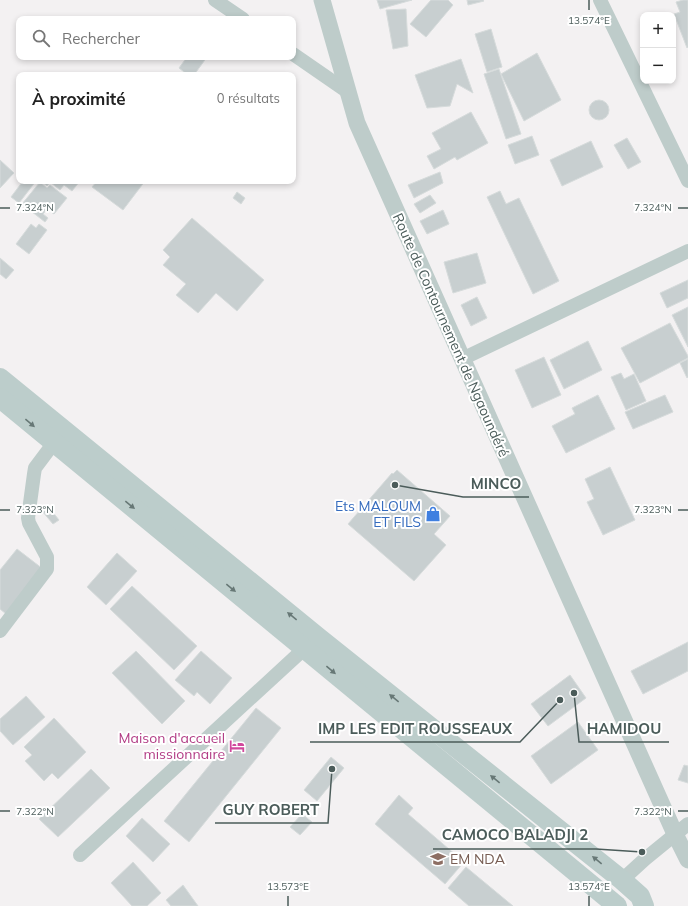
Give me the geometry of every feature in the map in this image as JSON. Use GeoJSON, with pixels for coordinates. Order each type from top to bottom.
{"type":"FeatureCollection","features":[{"type":"Feature","properties":{"kind":"main road"},"geometry":{"type":"LineString","coordinates":[[0,378],[59,436],[312,643],[617,906]]}},
{"type":"Feature","properties":{"kind":"main road"},"geometry":{"type":"LineString","coordinates":[[0,398],[59,436]]}},
{"type":"Feature","properties":{"kind":"main road"},"geometry":{"type":"LineString","coordinates":[[312,643],[622,880],[639,903]]}},
{"type":"Feature","properties":{"kind":"street"},"geometry":{"type":"LineString","coordinates":[[215,0],[239,16]]}},
{"type":"Feature","properties":{"kind":"street","name":"Route de Contournement de Ngaoundéré"},"geometry":{"type":"LineString","coordinates":[[322,0],[357,123],[462,359],[681,829],[688,860]]}},
{"type":"Feature","properties":{"kind":"street"},"geometry":{"type":"LineString","coordinates":[[600,0],[688,181]]}},
{"type":"Feature","properties":{"kind":"street"},"geometry":{"type":"LineString","coordinates":[[296,56],[348,92]]}},
{"type":"Feature","properties":{"kind":"street"},"geometry":{"type":"LineString","coordinates":[[462,359],[688,251]]}},
{"type":"Feature","properties":{"kind":"street"},"geometry":{"type":"LineString","coordinates":[[0,631],[47,569],[47,557],[29,523],[28,518],[35,468],[59,436]]}},
{"type":"Feature","properties":{"kind":"street"},"geometry":{"type":"LineString","coordinates":[[80,855],[312,643]]}},
{"type":"Feature","properties":{"kind":"street"},"geometry":{"type":"LineString","coordinates":[[622,880],[681,829]]}},
{"type":"Feature","properties":{"kind":"building"},"geometry":{"type":"Polygon","coordinates":[[[377,0],[412,0],[380,9],[377,0]]]}},
{"type":"Feature","properties":{"kind":"building"},"geometry":{"type":"Polygon","coordinates":[[[431,0],[448,0],[453,5],[426,37],[410,24],[431,0]]]}},
{"type":"Feature","properties":{"kind":"building"},"geometry":{"type":"Polygon","coordinates":[[[467,0],[483,0],[484,1],[468,5],[467,0]]]}},
{"type":"Feature","properties":{"kind":"building"},"geometry":{"type":"Polygon","coordinates":[[[688,0],[687,48],[676,19],[676,13],[680,12],[676,2],[688,0]]]}},
{"type":"Feature","properties":{"kind":"building"},"geometry":{"type":"Polygon","coordinates":[[[406,9],[408,46],[393,49],[386,10],[406,9]]]}},
{"type":"Feature","properties":{"kind":"building"},"geometry":{"type":"Polygon","coordinates":[[[491,29],[502,67],[487,72],[475,34],[491,29]]]}},
{"type":"Feature","properties":{"kind":"building"},"geometry":{"type":"Polygon","coordinates":[[[537,53],[561,100],[524,121],[501,74],[537,53]]]}},
{"type":"Feature","properties":{"kind":"building"},"geometry":{"type":"Polygon","coordinates":[[[461,59],[473,93],[457,84],[450,106],[427,108],[415,75],[461,59]]]}},
{"type":"Feature","properties":{"kind":"building"},"geometry":{"type":"Polygon","coordinates":[[[185,60],[205,60],[196,72],[184,72],[179,68],[185,60]]]}},
{"type":"Feature","properties":{"kind":"building"},"geometry":{"type":"Polygon","coordinates":[[[499,69],[521,134],[506,139],[484,74],[499,69]]]}},
{"type":"Feature","properties":{"kind":"building"},"geometry":{"type":"Polygon","coordinates":[[[599,100],[606,103],[609,110],[606,117],[599,120],[592,117],[589,110],[592,103],[599,100]]]}},
{"type":"Feature","properties":{"kind":"building"},"geometry":{"type":"Polygon","coordinates":[[[471,112],[488,143],[457,160],[455,157],[434,169],[427,156],[441,149],[432,133],[471,112]]]}},
{"type":"Feature","properties":{"kind":"building"},"geometry":{"type":"Polygon","coordinates":[[[532,136],[539,155],[515,164],[508,145],[532,136]]]}},
{"type":"Feature","properties":{"kind":"building"},"geometry":{"type":"Polygon","coordinates":[[[627,138],[641,162],[628,169],[614,145],[627,138]]]}},
{"type":"Feature","properties":{"kind":"building"},"geometry":{"type":"Polygon","coordinates":[[[591,141],[603,167],[562,186],[550,160],[591,141]]]}},
{"type":"Feature","properties":{"kind":"building"},"geometry":{"type":"Polygon","coordinates":[[[0,160],[14,173],[0,188],[0,160]]]}},
{"type":"Feature","properties":{"kind":"building"},"geometry":{"type":"Polygon","coordinates":[[[440,172],[443,183],[414,198],[408,185],[440,172]]]}},
{"type":"Feature","properties":{"kind":"building"},"geometry":{"type":"Polygon","coordinates":[[[21,184],[34,184],[19,203],[11,197],[21,184]]]}},
{"type":"Feature","properties":{"kind":"building"},"geometry":{"type":"Polygon","coordinates":[[[38,184],[42,184],[47,188],[50,185],[67,198],[54,214],[47,209],[43,214],[48,218],[45,222],[22,204],[38,184]]]}},
{"type":"Feature","properties":{"kind":"building"},"geometry":{"type":"Polygon","coordinates":[[[52,184],[78,184],[72,191],[64,185],[60,190],[52,184]]]}},
{"type":"Feature","properties":{"kind":"building"},"geometry":{"type":"Polygon","coordinates":[[[94,184],[143,184],[123,210],[92,187],[94,184]]]}},
{"type":"Feature","properties":{"kind":"building"},"geometry":{"type":"Polygon","coordinates":[[[500,191],[506,204],[519,198],[559,281],[533,294],[487,197],[500,191]]]}},
{"type":"Feature","properties":{"kind":"building"},"geometry":{"type":"Polygon","coordinates":[[[237,192],[245,198],[241,204],[233,198],[237,192]]]}},
{"type":"Feature","properties":{"kind":"building"},"geometry":{"type":"Polygon","coordinates":[[[430,195],[436,203],[420,213],[414,204],[430,195]]]}},
{"type":"Feature","properties":{"kind":"building"},"geometry":{"type":"Polygon","coordinates":[[[443,210],[449,224],[427,234],[420,221],[443,210]]]}},
{"type":"Feature","properties":{"kind":"building"},"geometry":{"type":"Polygon","coordinates":[[[192,218],[264,280],[237,311],[216,293],[198,313],[176,295],[186,284],[163,265],[170,257],[163,250],[192,218]]]}},
{"type":"Feature","properties":{"kind":"building"},"geometry":{"type":"Polygon","coordinates":[[[31,224],[36,228],[39,224],[47,230],[29,254],[16,244],[31,224]]]}},
{"type":"Feature","properties":{"kind":"building"},"geometry":{"type":"Polygon","coordinates":[[[477,253],[486,283],[453,293],[444,262],[477,253]]]}},
{"type":"Feature","properties":{"kind":"building"},"geometry":{"type":"Polygon","coordinates":[[[0,258],[14,270],[6,279],[0,274],[0,258]]]}},
{"type":"Feature","properties":{"kind":"building"},"geometry":{"type":"Polygon","coordinates":[[[688,280],[688,298],[667,308],[660,293],[688,280]]]}},
{"type":"Feature","properties":{"kind":"building"},"geometry":{"type":"Polygon","coordinates":[[[477,297],[487,318],[471,326],[461,305],[477,297]]]}},
{"type":"Feature","properties":{"kind":"building"},"geometry":{"type":"Polygon","coordinates":[[[688,307],[688,347],[672,315],[688,307]]]}},
{"type":"Feature","properties":{"kind":"building"},"geometry":{"type":"Polygon","coordinates":[[[670,323],[688,358],[640,383],[621,348],[670,323]]]}},
{"type":"Feature","properties":{"kind":"building"},"geometry":{"type":"Polygon","coordinates":[[[588,341],[602,370],[564,389],[550,360],[588,341]]]}},
{"type":"Feature","properties":{"kind":"building"},"geometry":{"type":"Polygon","coordinates":[[[544,357],[561,395],[532,408],[515,370],[544,357]]]}},
{"type":"Feature","properties":{"kind":"building"},"geometry":{"type":"Polygon","coordinates":[[[688,359],[688,377],[687,378],[680,363],[688,359]]]}},
{"type":"Feature","properties":{"kind":"building"},"geometry":{"type":"Polygon","coordinates":[[[621,373],[624,379],[634,374],[646,401],[626,410],[611,377],[621,373]]]}},
{"type":"Feature","properties":{"kind":"building"},"geometry":{"type":"Polygon","coordinates":[[[598,395],[615,429],[566,453],[552,426],[575,414],[572,408],[598,395]]]}},
{"type":"Feature","properties":{"kind":"building"},"geometry":{"type":"Polygon","coordinates":[[[665,395],[673,412],[633,429],[625,412],[665,395]]]}},
{"type":"Feature","properties":{"kind":"building"},"geometry":{"type":"Polygon","coordinates":[[[610,467],[635,520],[603,535],[587,502],[594,499],[585,479],[610,467]]]}},
{"type":"Feature","properties":{"kind":"building"},"geometry":{"type":"Polygon","coordinates":[[[397,470],[450,516],[434,534],[446,545],[414,581],[348,524],[392,473],[393,474],[397,470]]]}},
{"type":"Feature","properties":{"kind":"building"},"geometry":{"type":"Polygon","coordinates":[[[48,506],[59,520],[53,524],[42,511],[48,506]]]}},
{"type":"Feature","properties":{"kind":"building"},"geometry":{"type":"Polygon","coordinates":[[[17,549],[43,569],[6,614],[0,609],[0,570],[17,549]]]}},
{"type":"Feature","properties":{"kind":"building"},"geometry":{"type":"Polygon","coordinates":[[[117,553],[137,571],[106,605],[87,587],[117,553]]]}},
{"type":"Feature","properties":{"kind":"building"},"geometry":{"type":"Polygon","coordinates":[[[132,586],[197,646],[174,670],[110,609],[132,586]]]}},
{"type":"Feature","properties":{"kind":"building"},"geometry":{"type":"Polygon","coordinates":[[[688,642],[688,671],[643,694],[631,671],[688,642]]]}},
{"type":"Feature","properties":{"kind":"building"},"geometry":{"type":"Polygon","coordinates":[[[136,651],[185,701],[162,724],[112,673],[136,651]]]}},
{"type":"Feature","properties":{"kind":"building"},"geometry":{"type":"Polygon","coordinates":[[[201,651],[232,678],[210,704],[197,692],[194,696],[175,680],[201,651]]]}},
{"type":"Feature","properties":{"kind":"building"},"geometry":{"type":"Polygon","coordinates":[[[570,675],[586,698],[548,726],[531,704],[570,675]]]}},
{"type":"Feature","properties":{"kind":"building"},"geometry":{"type":"Polygon","coordinates":[[[26,696],[45,717],[13,745],[0,731],[0,719],[26,696]]]}},
{"type":"Feature","properties":{"kind":"building"},"geometry":{"type":"Polygon","coordinates":[[[256,708],[281,728],[189,842],[164,821],[256,708]]]}},
{"type":"Feature","properties":{"kind":"building"},"geometry":{"type":"Polygon","coordinates":[[[54,718],[86,752],[58,779],[52,773],[44,781],[25,761],[32,755],[24,747],[54,718]]]}},
{"type":"Feature","properties":{"kind":"building"},"geometry":{"type":"Polygon","coordinates":[[[578,722],[598,750],[551,784],[531,756],[578,722]]]}},
{"type":"Feature","properties":{"kind":"building"},"geometry":{"type":"Polygon","coordinates":[[[331,757],[344,768],[317,801],[304,790],[331,757]]]}},
{"type":"Feature","properties":{"kind":"building"},"geometry":{"type":"Polygon","coordinates":[[[684,765],[688,766],[688,783],[678,780],[684,765]]]}},
{"type":"Feature","properties":{"kind":"building"},"geometry":{"type":"Polygon","coordinates":[[[91,769],[110,788],[58,837],[39,819],[91,769]]]}},
{"type":"Feature","properties":{"kind":"building"},"geometry":{"type":"Polygon","coordinates":[[[399,795],[413,808],[408,814],[464,862],[445,884],[375,824],[399,795]]]}},
{"type":"Feature","properties":{"kind":"building"},"geometry":{"type":"Polygon","coordinates":[[[302,814],[312,822],[300,835],[290,827],[302,814]]]}},
{"type":"Feature","properties":{"kind":"building"},"geometry":{"type":"Polygon","coordinates":[[[142,818],[170,844],[153,862],[126,836],[142,818]]]}},
{"type":"Feature","properties":{"kind":"building"},"geometry":{"type":"Polygon","coordinates":[[[133,862],[161,893],[147,906],[132,906],[111,883],[133,862]]]}},
{"type":"Feature","properties":{"kind":"building"},"geometry":{"type":"Polygon","coordinates":[[[466,867],[513,906],[469,906],[448,888],[466,867]]]}},
{"type":"Feature","properties":{"kind":"building"},"geometry":{"type":"Polygon","coordinates":[[[183,885],[198,906],[171,906],[166,900],[183,885]]]}},
{"type":"Feature","properties":{"kind":"place","name":"MINCO"},"geometry":{"type":"Point","coordinates":[395,485]}},
{"type":"Feature","properties":{"kind":"place","name":"Ets MALOUM ET FILS"},"geometry":{"type":"Point","coordinates":[433,514]}},
{"type":"Feature","properties":{"kind":"place","name":"HAMIDOU"},"geometry":{"type":"Point","coordinates":[574,693]}},
{"type":"Feature","properties":{"kind":"place","name":"IMP LES EDIT ROUSSEAUX"},"geometry":{"type":"Point","coordinates":[560,700]}},
{"type":"Feature","properties":{"kind":"place","name":"Maison d'accueil missionnaire"},"geometry":{"type":"Point","coordinates":[237,746]}},
{"type":"Feature","properties":{"kind":"place","name":"GUY ROBERT"},"geometry":{"type":"Point","coordinates":[332,769]}},
{"type":"Feature","properties":{"kind":"place","name":"CAMOCO BALADJI 2"},"geometry":{"type":"Point","coordinates":[642,852]}},
{"type":"Feature","properties":{"kind":"place","name":"EM NDA"},"geometry":{"type":"Point","coordinates":[438,859]}}]}
